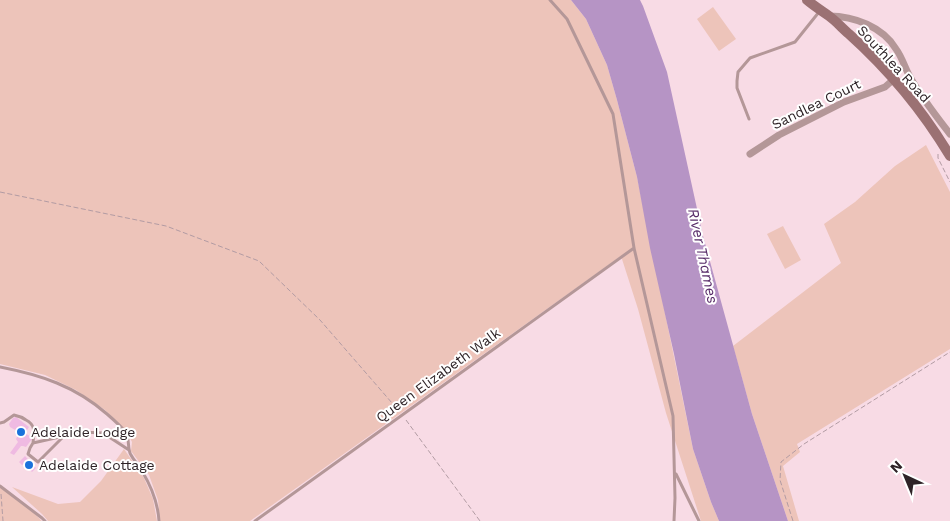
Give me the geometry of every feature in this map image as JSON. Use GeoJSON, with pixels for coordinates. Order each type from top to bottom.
{"type":"FeatureCollection","features":[{"type":"Feature","properties":{"kind":"main road","name":"Southlea Road"},"geometry":{"type":"LineString","coordinates":[[807,0],[859,43],[894,79],[916,106],[950,156]]}},
{"type":"Feature","properties":{"kind":"street"},"geometry":{"type":"LineString","coordinates":[[825,13],[854,20],[880,30],[896,49],[909,76],[950,134]]}},
{"type":"Feature","properties":{"kind":"street","name":"Sandlea Court"},"geometry":{"type":"LineString","coordinates":[[750,154],[779,135],[844,102],[885,87],[894,79]]}},
{"type":"Feature","properties":{"kind":"lane"},"geometry":{"type":"LineString","coordinates":[[550,0],[567,19],[613,114],[634,248],[673,416],[674,521]]}},
{"type":"Feature","properties":{"kind":"lane"},"geometry":{"type":"LineString","coordinates":[[749,119],[738,88],[738,72],[750,58],[795,42],[825,13]]}},
{"type":"Feature","properties":{"kind":"lane","name":"Queen Elizabeth Walk"},"geometry":{"type":"LineString","coordinates":[[255,521],[634,248]]}},
{"type":"Feature","properties":{"kind":"lane"},"geometry":{"type":"LineString","coordinates":[[0,368],[49,379],[66,386],[88,399],[122,428],[127,436],[131,456],[150,486],[158,509],[159,521]]}},
{"type":"Feature","properties":{"kind":"lane"},"geometry":{"type":"LineString","coordinates":[[0,423],[14,415],[30,422],[34,426],[34,443]]}},
{"type":"Feature","properties":{"kind":"lane"},"geometry":{"type":"LineString","coordinates":[[64,436],[38,462],[28,454],[34,443],[64,436],[82,432],[103,433],[129,450]]}},
{"type":"Feature","properties":{"kind":"lane"},"geometry":{"type":"LineString","coordinates":[[674,472],[699,521]]}},
{"type":"Feature","properties":{"kind":"lane"},"geometry":{"type":"LineString","coordinates":[[0,486],[45,521]]}},
{"type":"Feature","properties":{"kind":"path"},"geometry":{"type":"LineString","coordinates":[[941,141],[938,158],[950,182]]}},
{"type":"Feature","properties":{"kind":"path"},"geometry":{"type":"LineString","coordinates":[[0,192],[166,226],[259,261],[320,320],[403,414],[480,521]]}},
{"type":"Feature","properties":{"kind":"path"},"geometry":{"type":"LineString","coordinates":[[793,521],[780,480],[781,462],[804,444],[950,352]]}},
{"type":"Feature","properties":{"kind":"path"},"geometry":{"type":"LineString","coordinates":[[0,486],[3,521]]}},
{"type":"Feature","properties":{"kind":"shaded area"},"geometry":{"type":"Polygon","coordinates":[[[0,0],[571,0],[586,19],[607,65],[617,100],[637,177],[693,449],[719,521],[701,521],[666,413],[638,309],[621,256],[250,521],[160,521],[158,500],[149,475],[131,451],[132,442],[127,432],[105,410],[76,390],[45,375],[0,364],[0,0]]]}},
{"type":"Feature","properties":{"kind":"shaded area"},"geometry":{"type":"Polygon","coordinates":[[[713,7],[736,39],[719,51],[697,19],[713,7]]]}},
{"type":"Feature","properties":{"kind":"shaded area"},"geometry":{"type":"Polygon","coordinates":[[[926,145],[950,192],[950,349],[797,444],[800,452],[783,466],[799,521],[788,521],[752,414],[733,346],[841,263],[824,224],[855,202],[895,166],[926,145]]]}},
{"type":"Feature","properties":{"kind":"shaded area"},"geometry":{"type":"Polygon","coordinates":[[[783,226],[801,260],[785,269],[767,234],[783,226]]]}},
{"type":"Feature","properties":{"kind":"shaded area"},"geometry":{"type":"Polygon","coordinates":[[[124,449],[144,478],[153,499],[157,521],[48,521],[12,487],[58,504],[80,502],[101,481],[124,449]]]}},
{"type":"Feature","properties":{"kind":"shaded area"},"geometry":{"type":"Polygon","coordinates":[[[0,485],[32,511],[42,521],[0,521],[0,485]]]}},
{"type":"Feature","properties":{"kind":"water","name":"River Thames"},"geometry":{"type":"Polygon","coordinates":[[[571,0],[640,0],[643,6],[667,72],[703,236],[752,414],[788,521],[719,521],[711,502],[693,449],[650,248],[637,177],[617,100],[607,65],[586,19],[571,0]]]}},
{"type":"Feature","properties":{"kind":"building","name":"Adelaide Lodge"},"geometry":{"type":"Polygon","coordinates":[[[16,417],[29,427],[25,433],[32,439],[26,447],[21,446],[14,455],[10,453],[18,442],[16,439],[18,435],[15,434],[17,431],[10,427],[9,424],[16,417]]]}},
{"type":"Feature","properties":{"kind":"building","name":"Adelaide Cottage"},"geometry":{"type":"Polygon","coordinates":[[[25,456],[36,468],[32,472],[19,462],[25,456]]]}},
{"type":"Feature","properties":{"kind":"place","name":"Adelaide Lodge"},"geometry":{"type":"Point","coordinates":[21,432]}},
{"type":"Feature","properties":{"kind":"place","name":"Adelaide Cottage"},"geometry":{"type":"Point","coordinates":[29,465]}}]}
